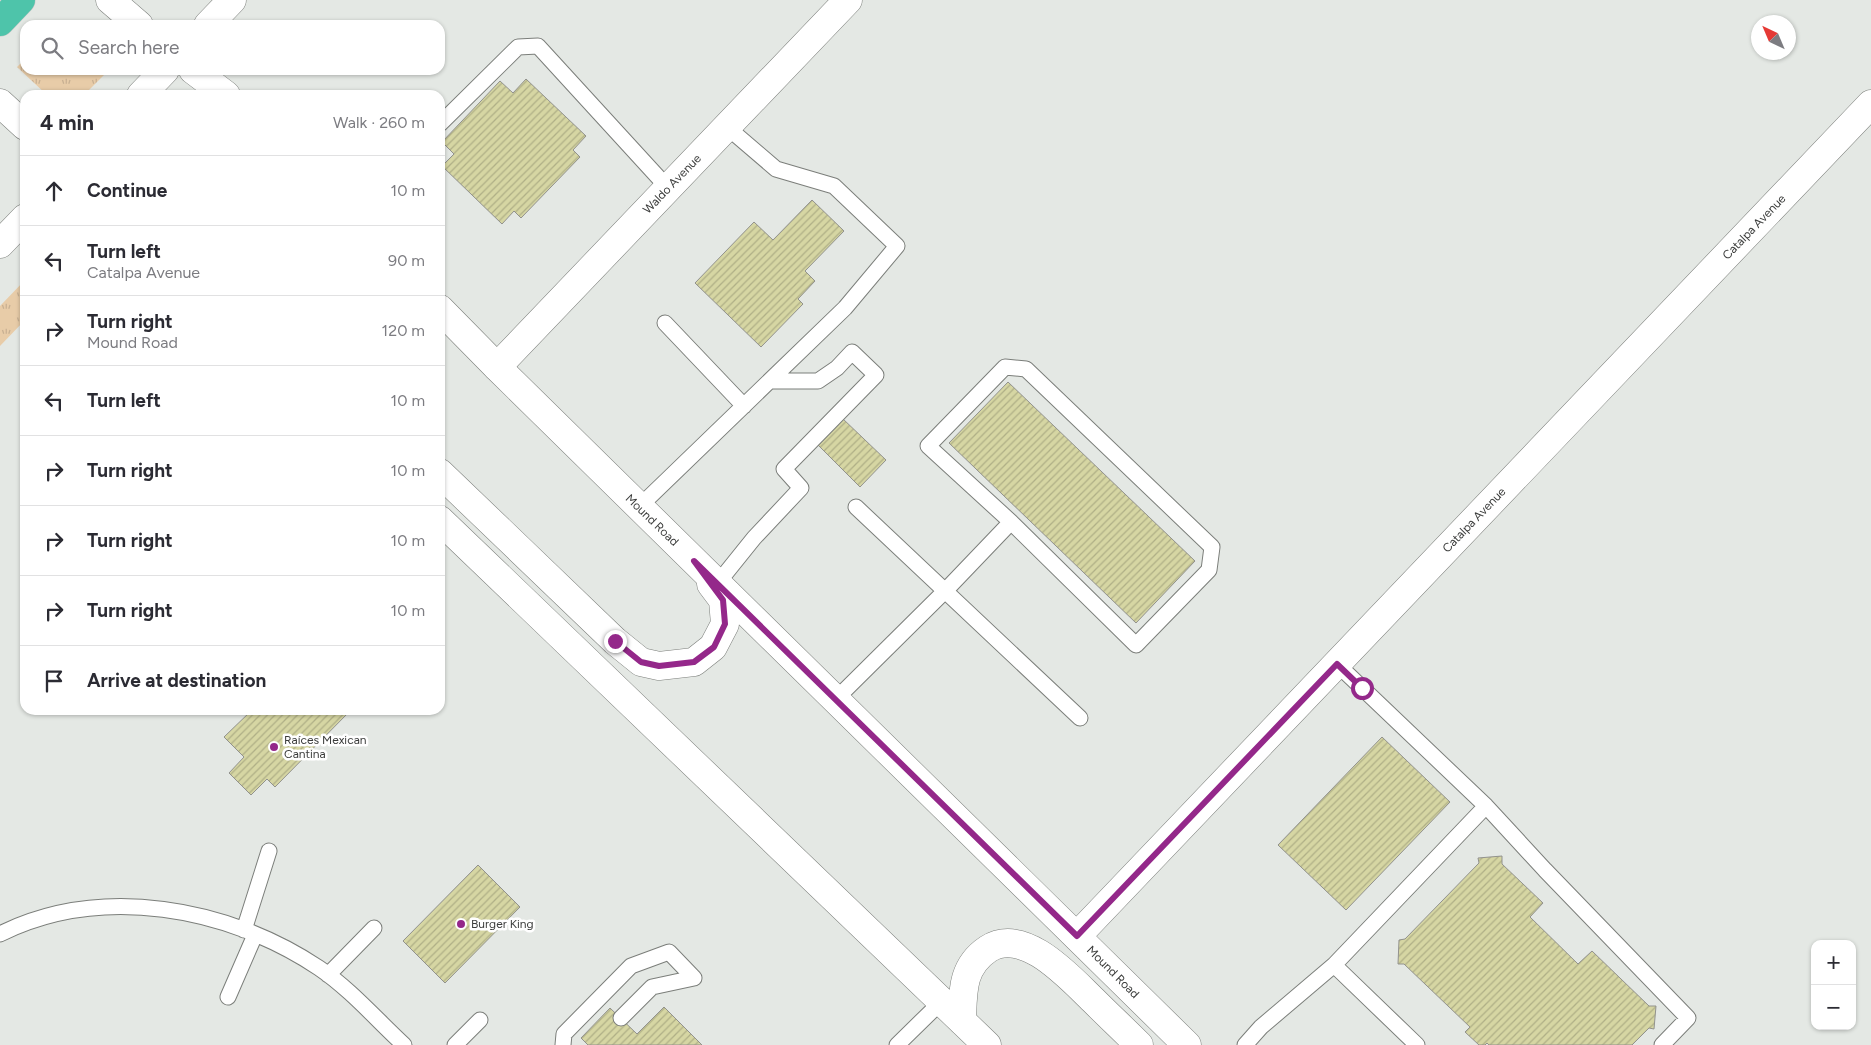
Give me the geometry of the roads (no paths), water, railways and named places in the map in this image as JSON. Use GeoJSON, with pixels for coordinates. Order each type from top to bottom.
{"type":"FeatureCollection","features":[{"type":"Feature","properties":{"kind":"highway"},"geometry":{"type":"LineString","coordinates":[[0,22],[22,0]]}},
{"type":"Feature","properties":{"kind":"main road"},"geometry":{"type":"LineString","coordinates":[[110,0],[133,20]]}},
{"type":"Feature","properties":{"kind":"main road"},"geometry":{"type":"LineString","coordinates":[[213,20],[232,0]]}},
{"type":"Feature","properties":{"kind":"main road","name":"Waldo Avenue"},"geometry":{"type":"LineString","coordinates":[[497,368],[848,0]]}},
{"type":"Feature","properties":{"kind":"main road"},"geometry":{"type":"LineString","coordinates":[[146,90],[160,75]]}},
{"type":"Feature","properties":{"kind":"main road"},"geometry":{"type":"LineString","coordinates":[[200,75],[219,90]]}},
{"type":"Feature","properties":{"kind":"main road"},"geometry":{"type":"LineString","coordinates":[[0,104],[20,122]]}},
{"type":"Feature","properties":{"kind":"main road","name":"Catalpa Avenue"},"geometry":{"type":"LineString","coordinates":[[1077,936],[1871,104]]}},
{"type":"Feature","properties":{"kind":"main road"},"geometry":{"type":"LineString","coordinates":[[0,244],[20,223]]}},
{"type":"Feature","properties":{"kind":"main road","name":"Mound Road"},"geometry":{"type":"LineString","coordinates":[[445,314],[497,368],[1187,1045]]}},
{"type":"Feature","properties":{"kind":"main road"},"geometry":{"type":"LineString","coordinates":[[445,478],[615,641],[641,662],[659,666],[694,662],[714,647],[725,624],[723,600],[694,561]]}},
{"type":"Feature","properties":{"kind":"main road"},"geometry":{"type":"LineString","coordinates":[[445,525],[942,1001],[972,1036]]}},
{"type":"Feature","properties":{"kind":"main road"},"geometry":{"type":"LineString","coordinates":[[972,1036],[964,987],[968,971],[978,956],[996,944],[1011,944],[1022,945],[1058,966],[1139,1045]]}},
{"type":"Feature","properties":{"kind":"lane"},"geometry":{"type":"LineString","coordinates":[[445,119],[518,47],[538,46],[668,188]]}},
{"type":"Feature","properties":{"kind":"lane"},"geometry":{"type":"LineString","coordinates":[[639,507],[846,308],[897,246],[834,186],[776,169],[727,127]]}},
{"type":"Feature","properties":{"kind":"lane"},"geometry":{"type":"LineString","coordinates":[[665,323],[744,406]]}},
{"type":"Feature","properties":{"kind":"lane"},"geometry":{"type":"LineString","coordinates":[[717,584],[754,538],[801,488],[784,469],[876,375],[852,352],[837,368],[818,381],[770,381]]}},
{"type":"Feature","properties":{"kind":"lane"},"geometry":{"type":"LineString","coordinates":[[1005,367],[1026,369],[1212,547],[1210,570],[1136,645],[1011,522],[928,446],[1005,367]]}},
{"type":"Feature","properties":{"kind":"lane"},"geometry":{"type":"LineString","coordinates":[[856,507],[1080,718]]}},
{"type":"Feature","properties":{"kind":"lane"},"geometry":{"type":"LineString","coordinates":[[836,700],[1011,522]]}},
{"type":"Feature","properties":{"kind":"lane"},"geometry":{"type":"LineString","coordinates":[[1337,664],[1486,806],[1688,1018],[1662,1045]]}},
{"type":"Feature","properties":{"kind":"lane"},"geometry":{"type":"LineString","coordinates":[[1245,1045],[1261,1028],[1334,965],[1486,806]]}},
{"type":"Feature","properties":{"kind":"lane"},"geometry":{"type":"LineString","coordinates":[[228,997],[249,933],[269,851]]}},
{"type":"Feature","properties":{"kind":"lane"},"geometry":{"type":"LineString","coordinates":[[0,934],[20,924],[96,908],[130,906],[201,916],[249,933],[292,952],[328,975],[345,989],[404,1045]]}},
{"type":"Feature","properties":{"kind":"lane"},"geometry":{"type":"LineString","coordinates":[[328,975],[374,928]]}},
{"type":"Feature","properties":{"kind":"lane"},"geometry":{"type":"LineString","coordinates":[[563,1045],[564,1034],[631,966],[669,952],[694,978],[652,987],[621,1018]]}},
{"type":"Feature","properties":{"kind":"lane"},"geometry":{"type":"LineString","coordinates":[[1334,965],[1417,1045]]}},
{"type":"Feature","properties":{"kind":"lane"},"geometry":{"type":"LineString","coordinates":[[896,1045],[942,1001]]}},
{"type":"Feature","properties":{"kind":"lane"},"geometry":{"type":"LineString","coordinates":[[455,1045],[480,1020]]}},
{"type":"Feature","properties":{"kind":"place","name":"Raíces Mexican Cantina"},"geometry":{"type":"Point","coordinates":[274,747]}},
{"type":"Feature","properties":{"kind":"place","name":"Burger King"},"geometry":{"type":"Point","coordinates":[461,924]}}]}
